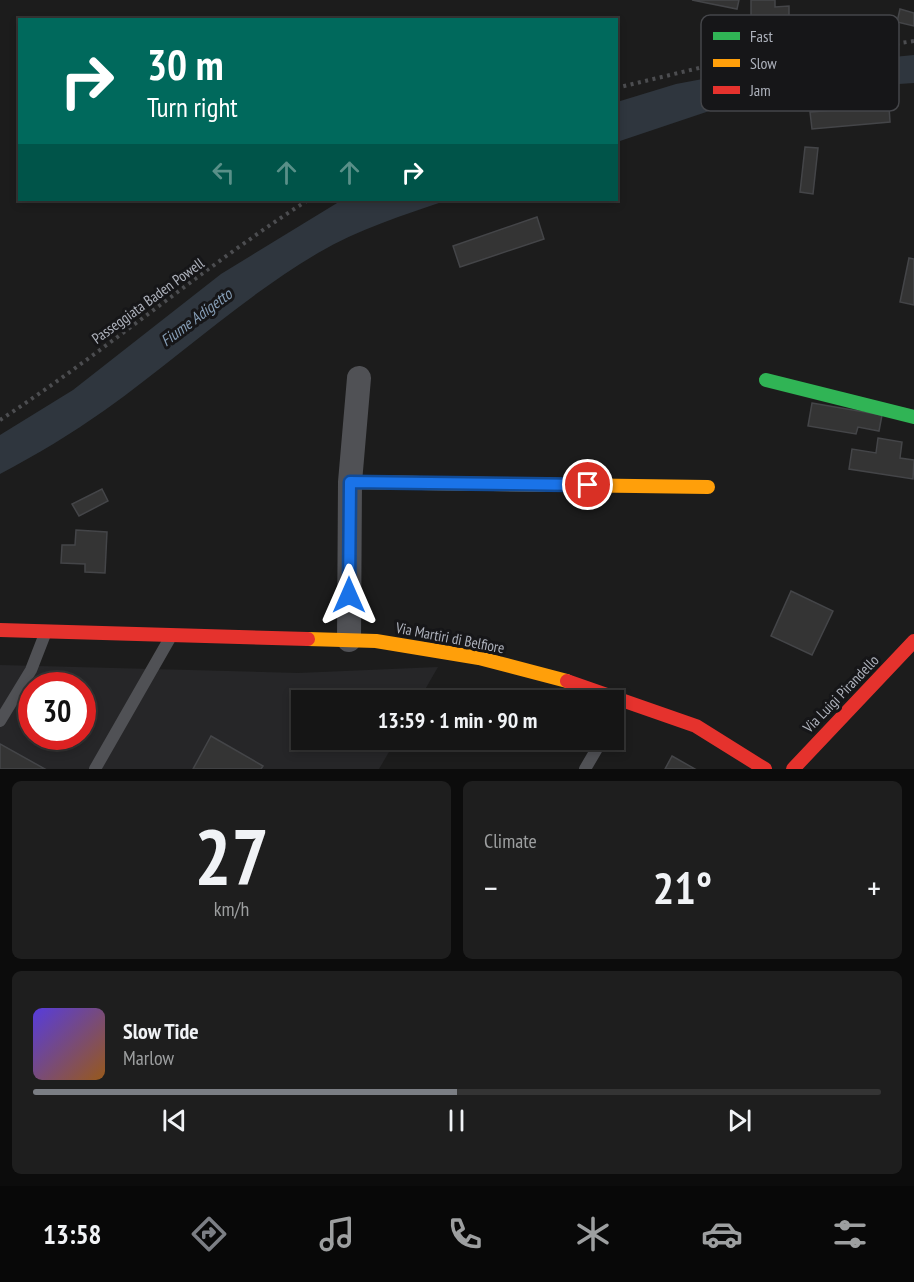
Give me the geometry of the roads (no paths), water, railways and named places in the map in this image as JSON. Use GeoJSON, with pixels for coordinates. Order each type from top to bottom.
{"type":"FeatureCollection","features":[{"type":"Feature","properties":{"kind":"street"},"geometry":{"type":"LineString","coordinates":[[349,640],[350,482],[359,378]]}},
{"type":"Feature","properties":{"kind":"street"},"geometry":{"type":"LineString","coordinates":[[766,380],[914,417]]}},
{"type":"Feature","properties":{"kind":"street"},"geometry":{"type":"LineString","coordinates":[[350,482],[708,487]]}},
{"type":"Feature","properties":{"kind":"street","name":"Via Martiri di Belfiore"},"geometry":{"type":"LineString","coordinates":[[0,630],[376,641],[479,658],[578,684],[621,704],[696,726],[765,769]]}},
{"type":"Feature","properties":{"kind":"street","name":"Via Luigi Pirandello"},"geometry":{"type":"LineString","coordinates":[[793,769],[914,641]]}},
{"type":"Feature","properties":{"kind":"lane"},"geometry":{"type":"LineString","coordinates":[[0,721],[31,670],[46,630]]}},
{"type":"Feature","properties":{"kind":"lane"},"geometry":{"type":"LineString","coordinates":[[95,769],[172,635]]}},
{"type":"Feature","properties":{"kind":"lane"},"geometry":{"type":"LineString","coordinates":[[585,769],[596,750]]}},
{"type":"Feature","properties":{"kind":"water"},"geometry":{"type":"Polygon","coordinates":[[[914,55],[914,83],[899,84],[899,56],[914,55]]]}},
{"type":"Feature","properties":{"kind":"water"},"geometry":{"type":"Polygon","coordinates":[[[701,79],[701,111],[709,111],[618,142],[618,102],[676,84],[701,79]]]}},
{"type":"Feature","properties":{"kind":"water","name":"Fiume Adigetto"},"geometry":{"type":"Polygon","coordinates":[[[340,201],[445,201],[365,230],[318,253],[263,289],[105,410],[53,444],[0,474],[0,435],[73,390],[221,274],[340,201]]]}}]}
